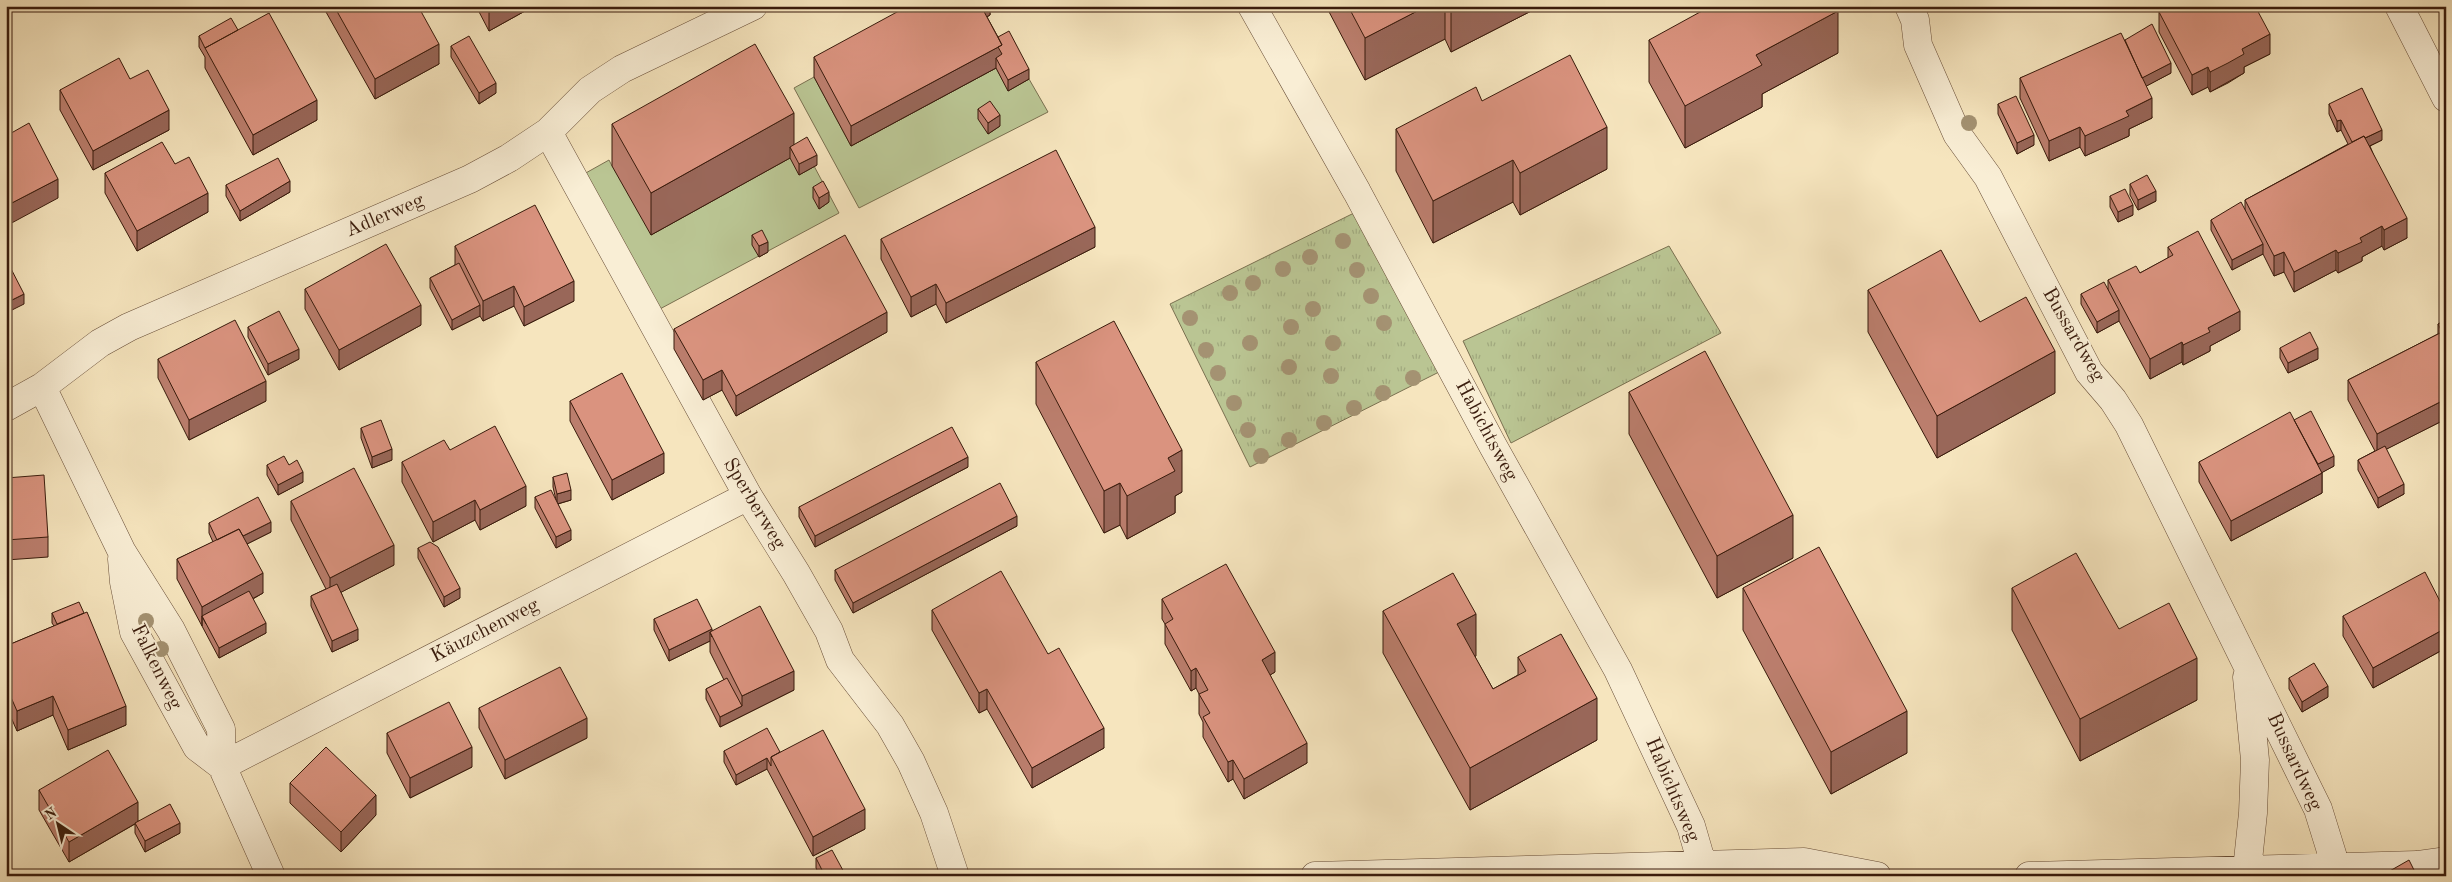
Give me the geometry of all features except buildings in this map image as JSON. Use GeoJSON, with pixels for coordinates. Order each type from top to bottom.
{"type":"FeatureCollection","features":[{"type":"Feature","properties":{"kind":"street","name":"Adlerweg"},"geometry":{"type":"LineString","coordinates":[[6,407],[42,387],[100,343],[130,326],[470,179],[509,158],[548,132],[590,90],[622,69],[753,6]]}},
{"type":"Feature","properties":{"kind":"street","name":"Habichtsweg"},"geometry":{"type":"LineString","coordinates":[[1252,6],[1357,192],[1493,446],[1618,670],[1691,826],[1702,864]]}},
{"type":"Feature","properties":{"kind":"street","name":"Bussardweg"},"geometry":{"type":"LineString","coordinates":[[1909,6],[1915,20],[1918,45],[1957,134],[1988,177],[2089,372],[2113,400],[2129,425],[2318,809],[2336,867]]}},
{"type":"Feature","properties":{"kind":"street"},"geometry":{"type":"LineString","coordinates":[[2399,6],[2446,98]]}},
{"type":"Feature","properties":{"kind":"street","name":"Sperberweg"},"geometry":{"type":"LineString","coordinates":[[548,132],[748,496],[796,573],[829,631],[840,660],[890,725],[911,762],[934,813],[955,876]]}},
{"type":"Feature","properties":{"kind":"street","name":"Falkenweg"},"geometry":{"type":"LineString","coordinates":[[42,387],[122,552],[171,630],[221,729],[222,766],[271,876]]}},
{"type":"Feature","properties":{"kind":"street","name":"Käuzchenweg"},"geometry":{"type":"LineString","coordinates":[[222,766],[748,496]]}},
{"type":"Feature","properties":{"kind":"street","name":"Bussardweg"},"geometry":{"type":"LineString","coordinates":[[2246,660],[2255,760],[2253,813],[2247,870]]}},
{"type":"Feature","properties":{"kind":"street"},"geometry":{"type":"LineString","coordinates":[[2029,876],[2336,867],[2446,861]]}},
{"type":"Feature","properties":{"kind":"street"},"geometry":{"type":"LineString","coordinates":[[1316,876],[1804,862],[1877,876]]}},
{"type":"Feature","properties":{"kind":"green space"},"geometry":{"type":"Polygon","coordinates":[[[996,68],[1008,90],[1029,79],[1048,112],[859,208],[794,88],[814,77],[851,146],[996,68]]]}},
{"type":"Feature","properties":{"kind":"green space"},"geometry":{"type":"Polygon","coordinates":[[[790,157],[799,174],[814,166],[839,213],[658,310],[584,174],[609,160],[612,166],[790,157]]]}},
{"type":"Feature","properties":{"kind":"green space"},"geometry":{"type":"Polygon","coordinates":[[[1354,213],[1439,372],[1250,467],[1170,304],[1354,213]]]}},
{"type":"Feature","properties":{"kind":"green space"},"geometry":{"type":"Polygon","coordinates":[[[1669,246],[1721,333],[1511,443],[1463,341],[1669,246]]]}}]}
